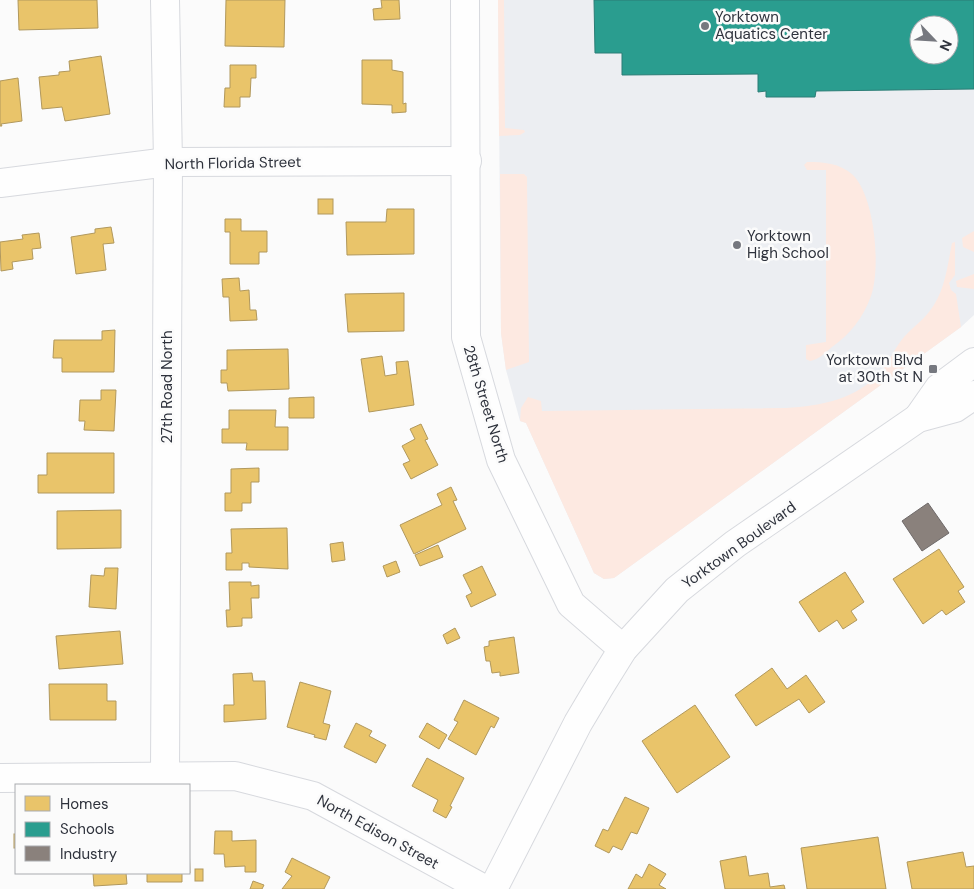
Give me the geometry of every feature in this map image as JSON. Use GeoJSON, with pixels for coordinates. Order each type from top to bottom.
{"type":"FeatureCollection","features":[{"type":"Feature","properties":{"kind":"street","name":"27th Road North"},"geometry":{"type":"LineString","coordinates":[[165,0],[168,162],[165,775]]}},
{"type":"Feature","properties":{"kind":"street","name":"28th Street North"},"geometry":{"type":"LineString","coordinates":[[465,0],[467,161],[466,337],[501,460],[571,604],[623,649]]}},
{"type":"Feature","properties":{"kind":"street","name":"North Florida Street"},"geometry":{"type":"LineString","coordinates":[[0,183],[168,162],[467,161]]}},
{"type":"Feature","properties":{"kind":"street","name":"Yorktown Boulevard"},"geometry":{"type":"LineString","coordinates":[[918,418],[939,388],[974,362]]}},
{"type":"Feature","properties":{"kind":"street","name":"Yorktown Boulevard"},"geometry":{"type":"LineString","coordinates":[[493,889],[578,723],[623,649],[677,590],[735,544],[918,418],[956,408],[974,395]]}},
{"type":"Feature","properties":{"kind":"street","name":"North Edison Street"},"geometry":{"type":"LineString","coordinates":[[0,778],[165,775],[236,776],[313,796],[484,889]]}},
{"type":"Feature","properties":{"kind":"shaded area","name":"Yorktown High School"},"geometry":{"type":"Polygon","coordinates":[[[498,0],[974,0],[974,315],[961,327],[614,578],[604,579],[594,573],[526,423],[520,421],[506,370],[501,333],[498,0]]]}},
{"type":"Feature","properties":{"kind":"shaded area"},"geometry":{"type":"Polygon","coordinates":[[[498,0],[504,0],[505,128],[524,130],[525,132],[520,135],[499,136],[498,0]]]}},
{"type":"Feature","properties":{"kind":"shaded area"},"geometry":{"type":"Polygon","coordinates":[[[807,162],[837,166],[853,175],[866,199],[871,216],[876,251],[874,284],[864,311],[845,337],[821,356],[810,361],[806,359],[806,345],[826,342],[826,170],[807,170],[804,165],[807,162]]]}},
{"type":"Feature","properties":{"kind":"shaded area"},"geometry":{"type":"Polygon","coordinates":[[[500,174],[524,174],[527,177],[529,362],[506,370],[501,333],[500,174]]]}},
{"type":"Feature","properties":{"kind":"shaded area"},"geometry":{"type":"Polygon","coordinates":[[[974,231],[974,252],[963,247],[962,238],[974,231]]]}},
{"type":"Feature","properties":{"kind":"shaded area"},"geometry":{"type":"Polygon","coordinates":[[[955,242],[955,275],[949,283],[951,290],[956,294],[961,327],[614,578],[604,579],[594,573],[526,423],[520,421],[521,408],[528,397],[541,401],[542,411],[786,408],[825,403],[838,399],[861,389],[881,372],[901,341],[929,312],[942,288],[952,243],[955,242]]]}},
{"type":"Feature","properties":{"kind":"shaded area"},"geometry":{"type":"Polygon","coordinates":[[[974,274],[974,289],[957,287],[956,281],[974,274]]]}},
{"type":"Feature","properties":{"kind":"building: Homes"},"geometry":{"type":"Polygon","coordinates":[[[18,0],[97,0],[98,28],[19,30],[18,0]]]}},
{"type":"Feature","properties":{"kind":"building: Homes"},"geometry":{"type":"Polygon","coordinates":[[[226,0],[285,0],[284,47],[225,46],[226,0]]]}},
{"type":"Feature","properties":{"kind":"building: Homes"},"geometry":{"type":"Polygon","coordinates":[[[381,0],[399,0],[400,19],[374,20],[373,9],[382,8],[381,0]]]}},
{"type":"Feature","properties":{"kind":"building: Homes"},"geometry":{"type":"Polygon","coordinates":[[[101,56],[110,114],[65,121],[62,107],[42,109],[39,77],[59,75],[59,72],[70,71],[69,61],[101,56]]]}},
{"type":"Feature","properties":{"kind":"building: Homes"},"geometry":{"type":"Polygon","coordinates":[[[362,60],[392,60],[392,70],[403,72],[403,104],[406,103],[406,112],[392,113],[392,105],[362,104],[362,60]]]}},
{"type":"Feature","properties":{"kind":"building: Homes"},"geometry":{"type":"Polygon","coordinates":[[[230,65],[256,65],[256,78],[251,78],[250,97],[240,97],[240,107],[224,107],[225,88],[230,88],[230,65]]]}},
{"type":"Feature","properties":{"kind":"building: Homes"},"geometry":{"type":"Polygon","coordinates":[[[18,78],[22,121],[1,124],[2,126],[0,126],[0,81],[18,78]]]}},
{"type":"Feature","properties":{"kind":"building: Homes"},"geometry":{"type":"Polygon","coordinates":[[[318,199],[333,199],[333,214],[318,214],[318,199]]]}},
{"type":"Feature","properties":{"kind":"building: Homes"},"geometry":{"type":"Polygon","coordinates":[[[387,209],[414,209],[414,254],[347,255],[346,222],[386,222],[387,209]]]}},
{"type":"Feature","properties":{"kind":"building: Homes"},"geometry":{"type":"Polygon","coordinates":[[[225,219],[241,219],[241,231],[267,231],[267,252],[259,252],[259,264],[230,264],[230,232],[225,232],[225,219]]]}},
{"type":"Feature","properties":{"kind":"building: Homes"},"geometry":{"type":"Polygon","coordinates":[[[111,227],[114,243],[103,244],[106,270],[76,274],[71,237],[95,233],[95,229],[111,227]]]}},
{"type":"Feature","properties":{"kind":"building: Homes"},"geometry":{"type":"Polygon","coordinates":[[[39,233],[41,248],[32,249],[33,259],[12,262],[13,269],[1,271],[0,242],[23,239],[22,235],[39,233]]]}},
{"type":"Feature","properties":{"kind":"building: Homes"},"geometry":{"type":"Polygon","coordinates":[[[239,278],[240,291],[249,290],[250,310],[256,310],[257,320],[230,321],[229,297],[223,297],[222,279],[239,278]]]}},
{"type":"Feature","properties":{"kind":"building: Homes"},"geometry":{"type":"Polygon","coordinates":[[[404,293],[404,331],[348,332],[345,294],[404,293]]]}},
{"type":"Feature","properties":{"kind":"building: Homes"},"geometry":{"type":"Polygon","coordinates":[[[115,330],[114,372],[62,372],[62,358],[53,358],[54,340],[102,340],[102,331],[115,330]]]}},
{"type":"Feature","properties":{"kind":"building: Homes"},"geometry":{"type":"Polygon","coordinates":[[[288,349],[289,389],[228,391],[227,383],[221,383],[221,370],[227,370],[227,350],[288,349]]]}},
{"type":"Feature","properties":{"kind":"building: Homes"},"geometry":{"type":"Polygon","coordinates":[[[382,356],[385,376],[397,374],[396,362],[408,361],[414,405],[369,412],[361,359],[382,356]]]}},
{"type":"Feature","properties":{"kind":"building: Homes"},"geometry":{"type":"Polygon","coordinates":[[[101,390],[116,390],[114,431],[84,430],[85,421],[79,421],[80,400],[101,400],[101,390]]]}},
{"type":"Feature","properties":{"kind":"building: Homes"},"geometry":{"type":"Polygon","coordinates":[[[314,397],[314,418],[289,418],[289,398],[314,397]]]}},
{"type":"Feature","properties":{"kind":"building: Homes"},"geometry":{"type":"Polygon","coordinates":[[[229,410],[276,410],[275,427],[288,427],[288,450],[246,450],[247,443],[222,443],[222,429],[229,429],[229,410]]]}},
{"type":"Feature","properties":{"kind":"building: Homes"},"geometry":{"type":"Polygon","coordinates":[[[421,424],[428,439],[425,440],[438,465],[411,479],[403,464],[410,461],[402,446],[415,439],[410,429],[421,424]]]}},
{"type":"Feature","properties":{"kind":"building: Homes"},"geometry":{"type":"Polygon","coordinates":[[[47,453],[114,453],[114,493],[38,493],[38,475],[47,475],[47,453]]]}},
{"type":"Feature","properties":{"kind":"building: Homes"},"geometry":{"type":"Polygon","coordinates":[[[259,468],[259,482],[251,482],[251,503],[242,503],[242,511],[225,511],[225,493],[231,493],[231,469],[259,468]]]}},
{"type":"Feature","properties":{"kind":"building: Homes"},"geometry":{"type":"Polygon","coordinates":[[[451,487],[457,500],[453,501],[466,529],[414,554],[400,525],[442,505],[437,494],[451,487]]]}},
{"type":"Feature","properties":{"kind":"building: Homes"},"geometry":{"type":"Polygon","coordinates":[[[121,510],[121,548],[57,549],[57,511],[121,510]]]}},
{"type":"Feature","properties":{"kind":"building: Homes"},"geometry":{"type":"Polygon","coordinates":[[[287,528],[288,569],[249,567],[249,563],[242,563],[242,570],[226,570],[226,553],[232,553],[231,529],[287,528]]]}},
{"type":"Feature","properties":{"kind":"building: Homes"},"geometry":{"type":"Polygon","coordinates":[[[343,542],[345,560],[332,562],[330,544],[343,542]]]}},
{"type":"Feature","properties":{"kind":"building: Homes"},"geometry":{"type":"Polygon","coordinates":[[[438,545],[443,557],[420,566],[415,555],[438,545]]]}},
{"type":"Feature","properties":{"kind":"building: Homes"},"geometry":{"type":"Polygon","coordinates":[[[939,549],[964,587],[958,591],[965,602],[946,615],[942,610],[923,624],[893,579],[939,549]]]}},
{"type":"Feature","properties":{"kind":"building: Homes"},"geometry":{"type":"Polygon","coordinates":[[[396,561],[400,572],[387,577],[383,566],[396,561]]]}},
{"type":"Feature","properties":{"kind":"building: Homes"},"geometry":{"type":"Polygon","coordinates":[[[482,566],[496,595],[471,607],[466,596],[472,593],[463,575],[482,566]]]}},
{"type":"Feature","properties":{"kind":"building: Homes"},"geometry":{"type":"Polygon","coordinates":[[[105,568],[118,568],[116,609],[89,607],[91,575],[104,576],[105,568]]]}},
{"type":"Feature","properties":{"kind":"building: Homes"},"geometry":{"type":"Polygon","coordinates":[[[845,572],[864,602],[851,611],[857,620],[843,629],[837,620],[819,632],[799,602],[845,572]]]}},
{"type":"Feature","properties":{"kind":"building: Homes"},"geometry":{"type":"Polygon","coordinates":[[[229,582],[251,582],[251,586],[259,585],[259,598],[251,598],[252,618],[242,618],[242,626],[227,627],[226,610],[230,610],[229,582]]]}},
{"type":"Feature","properties":{"kind":"building: Homes"},"geometry":{"type":"Polygon","coordinates":[[[455,628],[460,638],[447,644],[443,635],[455,628]]]}},
{"type":"Feature","properties":{"kind":"building: Homes"},"geometry":{"type":"Polygon","coordinates":[[[120,631],[123,664],[59,669],[56,636],[120,631]]]}},
{"type":"Feature","properties":{"kind":"building: Homes"},"geometry":{"type":"Polygon","coordinates":[[[514,637],[519,673],[500,676],[500,672],[492,673],[490,661],[486,661],[484,647],[489,646],[489,641],[514,637]]]}},
{"type":"Feature","properties":{"kind":"building: Homes"},"geometry":{"type":"Polygon","coordinates":[[[772,668],[787,689],[806,675],[825,702],[809,713],[799,699],[756,726],[735,695],[772,668]]]}},
{"type":"Feature","properties":{"kind":"building: Homes"},"geometry":{"type":"Polygon","coordinates":[[[252,673],[253,681],[265,681],[266,719],[224,722],[224,705],[234,705],[233,674],[252,673]]]}},
{"type":"Feature","properties":{"kind":"building: Homes"},"geometry":{"type":"Polygon","coordinates":[[[300,682],[331,691],[323,723],[330,725],[326,740],[287,727],[300,682]]]}},
{"type":"Feature","properties":{"kind":"building: Homes"},"geometry":{"type":"Polygon","coordinates":[[[49,684],[107,684],[107,701],[116,701],[116,720],[50,720],[49,684]]]}},
{"type":"Feature","properties":{"kind":"building: Homes"},"geometry":{"type":"Polygon","coordinates":[[[464,700],[499,718],[494,728],[491,726],[476,755],[448,739],[458,722],[454,720],[464,700]]]}},
{"type":"Feature","properties":{"kind":"building: Homes"},"geometry":{"type":"Polygon","coordinates":[[[695,705],[730,757],[677,793],[642,741],[695,705]]]}},
{"type":"Feature","properties":{"kind":"building: Homes"},"geometry":{"type":"Polygon","coordinates":[[[356,723],[372,731],[369,736],[386,745],[376,763],[344,747],[356,723]]]}},
{"type":"Feature","properties":{"kind":"building: Homes"},"geometry":{"type":"Polygon","coordinates":[[[427,723],[447,735],[439,749],[419,737],[427,723]]]}},
{"type":"Feature","properties":{"kind":"building: Homes"},"geometry":{"type":"Polygon","coordinates":[[[427,758],[464,778],[446,818],[433,811],[438,800],[412,786],[427,758]]]}},
{"type":"Feature","properties":{"kind":"building: Homes"},"geometry":{"type":"Polygon","coordinates":[[[625,797],[649,808],[637,834],[631,832],[622,850],[613,846],[609,853],[595,846],[603,829],[608,831],[625,797]]]}},
{"type":"Feature","properties":{"kind":"building: Homes"},"geometry":{"type":"Polygon","coordinates":[[[215,831],[232,831],[232,841],[256,840],[256,872],[245,872],[245,866],[225,867],[224,854],[214,854],[215,831]]]}},
{"type":"Feature","properties":{"kind":"building: Homes"},"geometry":{"type":"Polygon","coordinates":[[[878,837],[886,889],[807,889],[801,848],[878,837]]]}},
{"type":"Feature","properties":{"kind":"building: Homes"},"geometry":{"type":"Polygon","coordinates":[[[963,852],[966,867],[974,866],[974,889],[912,889],[907,862],[963,852]]]}},
{"type":"Feature","properties":{"kind":"building: Homes"},"geometry":{"type":"Polygon","coordinates":[[[746,856],[749,876],[768,873],[770,887],[784,885],[785,889],[725,889],[720,861],[746,856]]]}},
{"type":"Feature","properties":{"kind":"building: Homes"},"geometry":{"type":"Polygon","coordinates":[[[292,858],[330,877],[324,889],[282,889],[292,876],[285,872],[292,858]]]}},
{"type":"Feature","properties":{"kind":"building: Homes"},"geometry":{"type":"Polygon","coordinates":[[[649,864],[666,874],[659,885],[666,889],[628,889],[636,874],[642,878],[649,864]]]}},
{"type":"Feature","properties":{"kind":"building: Homes"},"geometry":{"type":"Polygon","coordinates":[[[195,869],[203,869],[203,881],[195,881],[195,869]]]}},
{"type":"Feature","properties":{"kind":"building: Homes"},"geometry":{"type":"Polygon","coordinates":[[[93,874],[126,874],[127,884],[94,886],[93,874]]]}},
{"type":"Feature","properties":{"kind":"building: Homes"},"geometry":{"type":"Polygon","coordinates":[[[147,874],[182,874],[182,882],[147,882],[147,874]]]}},
{"type":"Feature","properties":{"kind":"building: Homes"},"geometry":{"type":"Polygon","coordinates":[[[253,881],[264,885],[262,889],[250,889],[253,881]]]}},
{"type":"Feature","properties":{"kind":"building: Schools"},"geometry":{"type":"Polygon","coordinates":[[[594,0],[974,0],[974,89],[816,91],[815,97],[766,97],[766,91],[758,92],[758,74],[622,75],[622,53],[595,53],[594,0]]]}},
{"type":"Feature","properties":{"kind":"building: Industry"},"geometry":{"type":"Polygon","coordinates":[[[928,503],[949,533],[922,551],[902,521],[928,503]]]}},
{"type":"Feature","properties":{"kind":"place","name":"Yorktown Aquatics Center"},"geometry":{"type":"Point","coordinates":[705,26]}},
{"type":"Feature","properties":{"kind":"place","name":"Yorktown High School"},"geometry":{"type":"Point","coordinates":[737,245]}},
{"type":"Feature","properties":{"kind":"place","name":"Yorktown Blvd at 30th St N"},"geometry":{"type":"Point","coordinates":[933,369]}}]}
